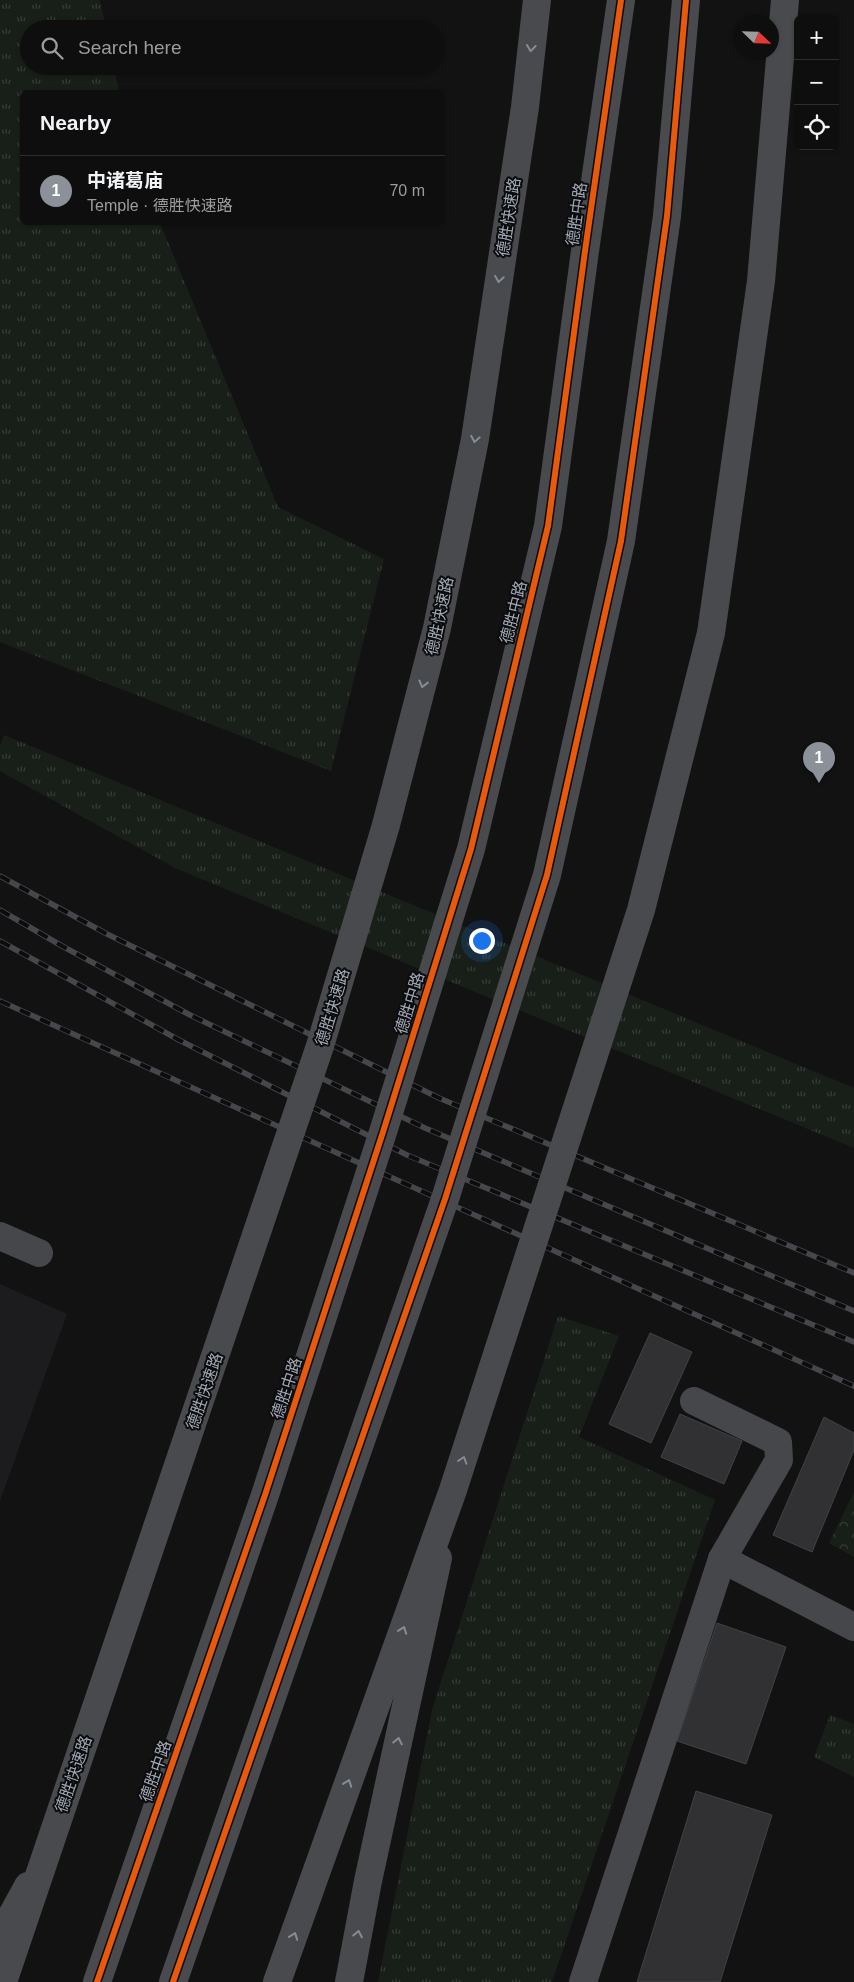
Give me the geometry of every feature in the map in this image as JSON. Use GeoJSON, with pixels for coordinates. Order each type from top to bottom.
{"type":"FeatureCollection","features":[{"type":"Feature","properties":{"kind":"main road","name":"德胜快速路"},"geometry":{"type":"LineString","coordinates":[[3,1982],[320,1046],[386,825],[437,628],[475,439],[524,107],[536,0]]}},
{"type":"Feature","properties":{"kind":"main road","name":"德胜中路"},"geometry":{"type":"LineString","coordinates":[[97,1982],[268,1486],[383,1132],[471,849],[548,526],[621,0]]}},
{"type":"Feature","properties":{"kind":"main road"},"geometry":{"type":"LineString","coordinates":[[173,1982],[445,1199],[547,875],[621,541],[667,216],[686,0]]}},
{"type":"Feature","properties":{"kind":"main road"},"geometry":{"type":"LineString","coordinates":[[277,1982],[453,1490],[641,910],[711,633],[762,281],[785,0]]}},
{"type":"Feature","properties":{"kind":"main road"},"geometry":{"type":"LineString","coordinates":[[349,1982],[370,1871],[453,1490]]}},
{"type":"Feature","properties":{"kind":"main road"},"geometry":{"type":"LineString","coordinates":[[0,1937],[48,1847]]}},
{"type":"Feature","properties":{"kind":"street"},"geometry":{"type":"LineString","coordinates":[[0,1236],[39,1253]]}},
{"type":"Feature","properties":{"kind":"street"},"geometry":{"type":"LineString","coordinates":[[583,1982],[722,1559],[780,1460],[778,1442],[694,1401]]}},
{"type":"Feature","properties":{"kind":"street"},"geometry":{"type":"LineString","coordinates":[[722,1559],[854,1627]]}},
{"type":"Feature","properties":{"kind":"shaded area"},"geometry":{"type":"Polygon","coordinates":[[[0,1284],[67,1314],[0,1501],[0,1284]]]}},
{"type":"Feature","properties":{"kind":"green space"},"geometry":{"type":"Polygon","coordinates":[[[0,0],[100,0],[104,20],[20,20],[20,75],[116,75],[119,90],[20,90],[20,225],[161,225],[278,507],[384,559],[331,771],[0,642],[0,0]]]}},
{"type":"Feature","properties":{"kind":"green space"},"geometry":{"type":"Polygon","coordinates":[[[4,735],[854,1088],[854,1148],[177,869],[0,771],[0,745],[4,735]]]}},
{"type":"Feature","properties":{"kind":"green space"},"geometry":{"type":"Polygon","coordinates":[[[558,1316],[619,1336],[579,1437],[715,1500],[552,1982],[378,1982],[432,1710],[558,1316]]]}},
{"type":"Feature","properties":{"kind":"green space"},"geometry":{"type":"Polygon","coordinates":[[[854,1492],[854,1557],[829,1543],[854,1492]]]}},
{"type":"Feature","properties":{"kind":"green space"},"geometry":{"type":"Polygon","coordinates":[[[830,1715],[854,1724],[854,1777],[814,1757],[830,1715]]]}},
{"type":"Feature","properties":{"kind":"building"},"geometry":{"type":"Polygon","coordinates":[[[650,1333],[692,1352],[651,1443],[609,1424],[650,1333]]]}},
{"type":"Feature","properties":{"kind":"building"},"geometry":{"type":"Polygon","coordinates":[[[680,1414],[742,1441],[724,1484],[661,1457],[680,1414]]]}},
{"type":"Feature","properties":{"kind":"building"},"geometry":{"type":"Polygon","coordinates":[[[824,1417],[854,1433],[854,1450],[812,1552],[773,1535],[824,1417]]]}},
{"type":"Feature","properties":{"kind":"building"},"geometry":{"type":"Polygon","coordinates":[[[717,1623],[786,1647],[746,1764],[677,1741],[717,1623]]]}},
{"type":"Feature","properties":{"kind":"building"},"geometry":{"type":"Polygon","coordinates":[[[696,1791],[772,1815],[720,1982],[637,1982],[696,1791]]]}},
{"type":"Feature","properties":{"kind":"railway"},"geometry":{"type":"LineString","coordinates":[[0,876],[107,934],[439,1098],[854,1273]]}},
{"type":"Feature","properties":{"kind":"railway"},"geometry":{"type":"LineString","coordinates":[[0,910],[62,946],[190,1015],[425,1128],[854,1311]]}},
{"type":"Feature","properties":{"kind":"railway"},"geometry":{"type":"LineString","coordinates":[[0,941],[179,1040],[407,1155],[854,1342]]}},
{"type":"Feature","properties":{"kind":"railway"},"geometry":{"type":"LineString","coordinates":[[0,1001],[854,1386]]}},
{"type":"Feature","properties":{"kind":"cycle path"},"geometry":{"type":"LineString","coordinates":[[97,1982],[265,1495],[383,1132],[471,849],[548,526],[621,0]]}},
{"type":"Feature","properties":{"kind":"cycle path"},"geometry":{"type":"LineString","coordinates":[[173,1982],[445,1199],[547,875],[621,541],[667,216],[686,0]]}},
{"type":"Feature","properties":{"kind":"place","name":"中诸葛庙"},"geometry":{"type":"Point","coordinates":[819,783]}}]}
